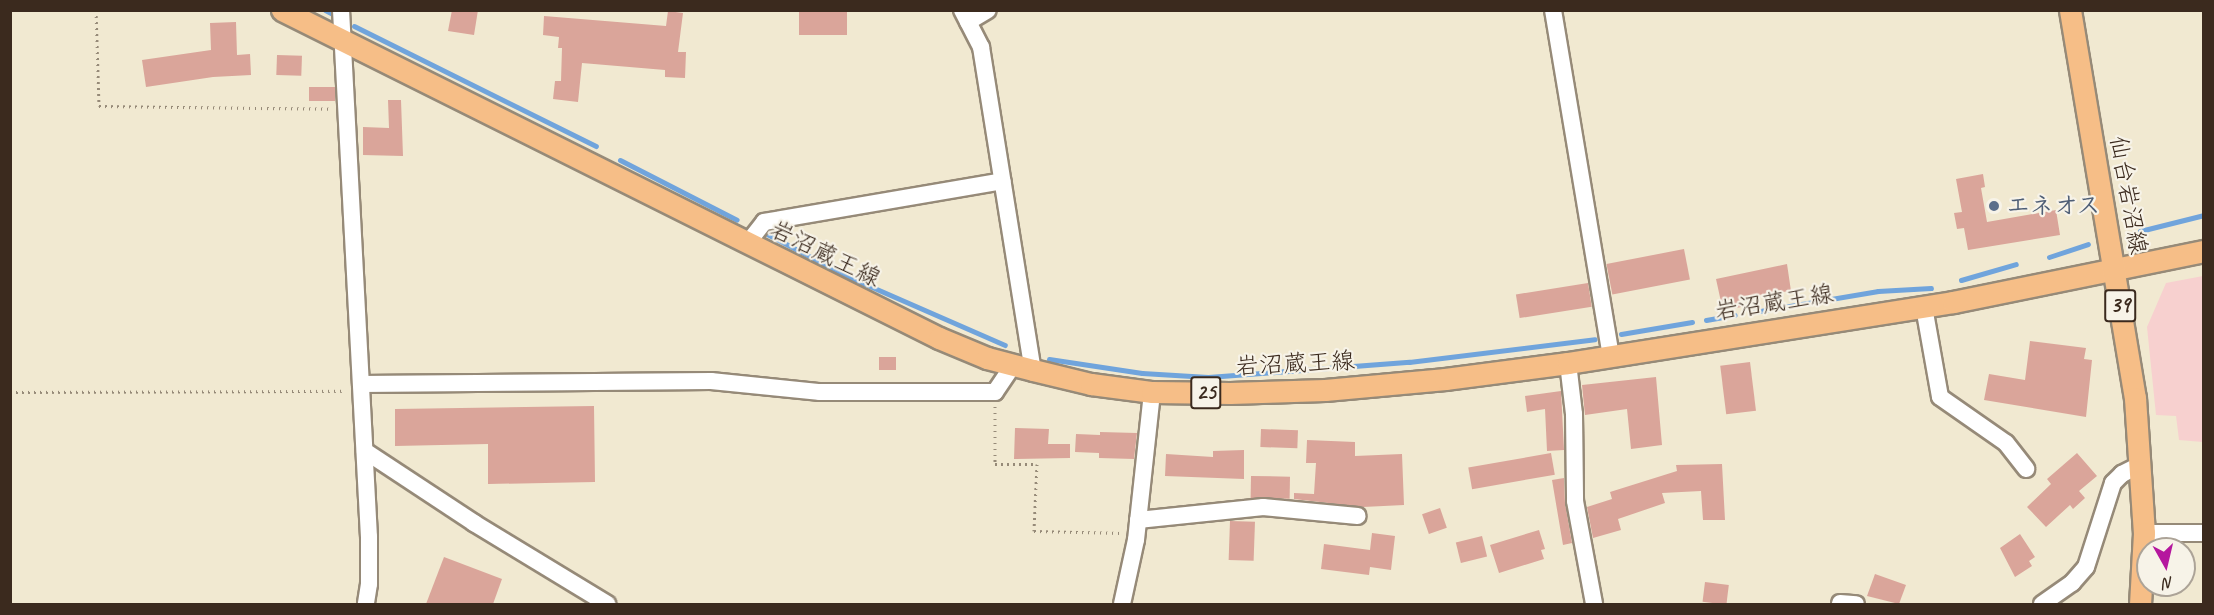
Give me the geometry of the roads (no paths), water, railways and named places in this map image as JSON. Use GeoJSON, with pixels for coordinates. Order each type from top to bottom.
{"type":"FeatureCollection","features":[{"type":"Feature","properties":{"kind":"main road","name":"岩沼蔵王線"},"geometry":{"type":"LineString","coordinates":[[282,10],[939,338],[987,358],[1023,368],[1091,384],[1152,392],[1230,393],[1325,390],[1445,379],[1568,363],[1924,306],[2204,251]]}},
{"type":"Feature","properties":{"kind":"main road","name":"仙台岩沼線"},"geometry":{"type":"LineString","coordinates":[[2070,10],[2134,398],[2144,533],[2140,604]]}},
{"type":"Feature","properties":{"kind":"street"},"geometry":{"type":"LineString","coordinates":[[341,10],[344,110],[369,537],[369,584],[366,604]]}},
{"type":"Feature","properties":{"kind":"street"},"geometry":{"type":"LineString","coordinates":[[362,388],[711,381],[820,392],[994,392],[1023,368],[1003,181],[981,47],[965,16],[988,10]]}},
{"type":"Feature","properties":{"kind":"street"},"geometry":{"type":"LineString","coordinates":[[1553,10],[1611,356]]}},
{"type":"Feature","properties":{"kind":"street"},"geometry":{"type":"LineString","coordinates":[[747,244],[764,222],[1003,181]]}},
{"type":"Feature","properties":{"kind":"street"},"geometry":{"type":"LineString","coordinates":[[1924,306],[1940,397],[2006,442],[2026,469]]}},
{"type":"Feature","properties":{"kind":"street"},"geometry":{"type":"LineString","coordinates":[[1568,363],[1574,414],[1575,501],[1594,604]]}},
{"type":"Feature","properties":{"kind":"street"},"geometry":{"type":"LineString","coordinates":[[1122,604],[1138,527],[1152,392]]}},
{"type":"Feature","properties":{"kind":"street"},"geometry":{"type":"LineString","coordinates":[[365,451],[474,523],[607,604]]}},
{"type":"Feature","properties":{"kind":"street"},"geometry":{"type":"LineString","coordinates":[[2042,604],[2072,583],[2086,567],[2113,483],[2122,474],[2140,465]]}},
{"type":"Feature","properties":{"kind":"street"},"geometry":{"type":"LineString","coordinates":[[1138,527],[1263,507],[1358,516]]}},
{"type":"Feature","properties":{"kind":"street"},"geometry":{"type":"LineString","coordinates":[[2144,533],[2204,533]]}},
{"type":"Feature","properties":{"kind":"waterway"},"geometry":{"type":"LineString","coordinates":[[325,10],[331,13]]}},
{"type":"Feature","properties":{"kind":"waterway"},"geometry":{"type":"LineString","coordinates":[[354,26],[596,146]]}},
{"type":"Feature","properties":{"kind":"waterway"},"geometry":{"type":"LineString","coordinates":[[620,160],[737,220]]}},
{"type":"Feature","properties":{"kind":"waterway"},"geometry":{"type":"LineString","coordinates":[[2140,231],[2204,215]]}},
{"type":"Feature","properties":{"kind":"waterway"},"geometry":{"type":"LineString","coordinates":[[767,234],[849,277],[1005,345]]}},
{"type":"Feature","properties":{"kind":"waterway"},"geometry":{"type":"LineString","coordinates":[[2049,257],[2088,244]]}},
{"type":"Feature","properties":{"kind":"waterway"},"geometry":{"type":"LineString","coordinates":[[1961,280],[2016,264]]}},
{"type":"Feature","properties":{"kind":"waterway"},"geometry":{"type":"LineString","coordinates":[[1754,312],[1878,291],[1931,288]]}},
{"type":"Feature","properties":{"kind":"waterway"},"geometry":{"type":"LineString","coordinates":[[1706,320],[1735,315]]}},
{"type":"Feature","properties":{"kind":"waterway"},"geometry":{"type":"LineString","coordinates":[[1621,334],[1692,322]]}},
{"type":"Feature","properties":{"kind":"waterway"},"geometry":{"type":"LineString","coordinates":[[1049,359],[1142,373],[1208,377],[1409,362],[1595,339]]}},
{"type":"Feature","properties":{"kind":"place","name":"エネオス"},"geometry":{"type":"Point","coordinates":[1994,206]}}]}
